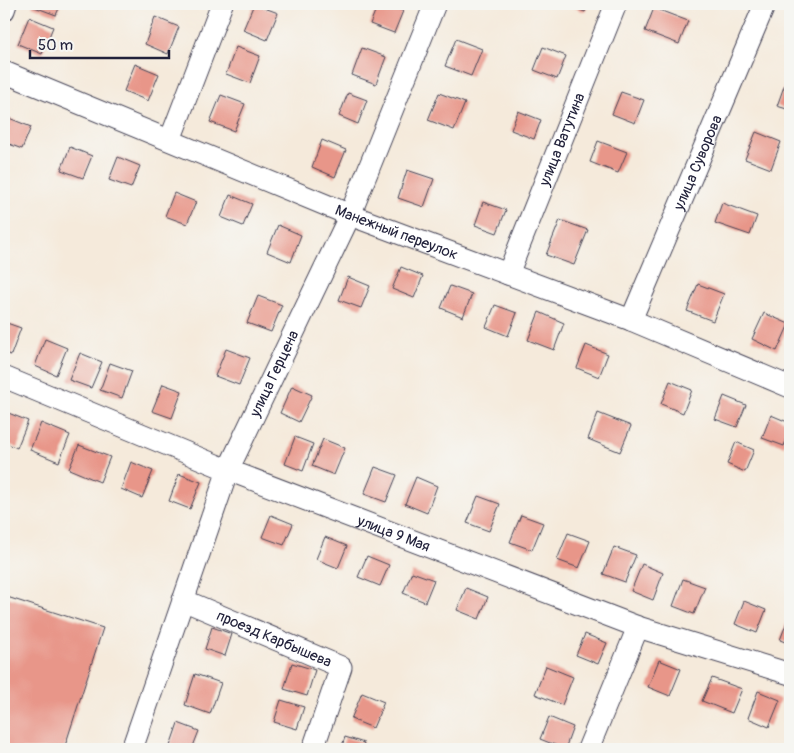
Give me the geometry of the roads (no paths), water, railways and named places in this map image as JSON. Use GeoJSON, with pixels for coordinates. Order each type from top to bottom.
{"type":"FeatureCollection","features":[{"type":"Feature","properties":{"kind":"street"},"geometry":{"type":"LineString","coordinates":[[4,10],[6,4]]}},
{"type":"Feature","properties":{"kind":"street"},"geometry":{"type":"LineString","coordinates":[[170,140],[222,4]]}},
{"type":"Feature","properties":{"kind":"street","name":"улица Герцена"},"geometry":{"type":"LineString","coordinates":[[132,749],[228,470],[350,215],[435,4]]}},
{"type":"Feature","properties":{"kind":"street","name":"улица Ватутина"},"geometry":{"type":"LineString","coordinates":[[508,274],[616,4]]}},
{"type":"Feature","properties":{"kind":"street","name":"улица Суворова"},"geometry":{"type":"LineString","coordinates":[[631,320],[765,4]]}},
{"type":"Feature","properties":{"kind":"street","name":"Манежный переулок"},"geometry":{"type":"LineString","coordinates":[[4,72],[350,215],[631,320],[790,388]]}},
{"type":"Feature","properties":{"kind":"street","name":"улица 9 Мая"},"geometry":{"type":"LineString","coordinates":[[4,377],[228,470],[638,627],[790,674]]}},
{"type":"Feature","properties":{"kind":"street","name":"проезд Карбышева"},"geometry":{"type":"LineString","coordinates":[[183,600],[341,667],[313,749]]}},
{"type":"Feature","properties":{"kind":"street"},"geometry":{"type":"LineString","coordinates":[[588,749],[638,627]]}}]}
